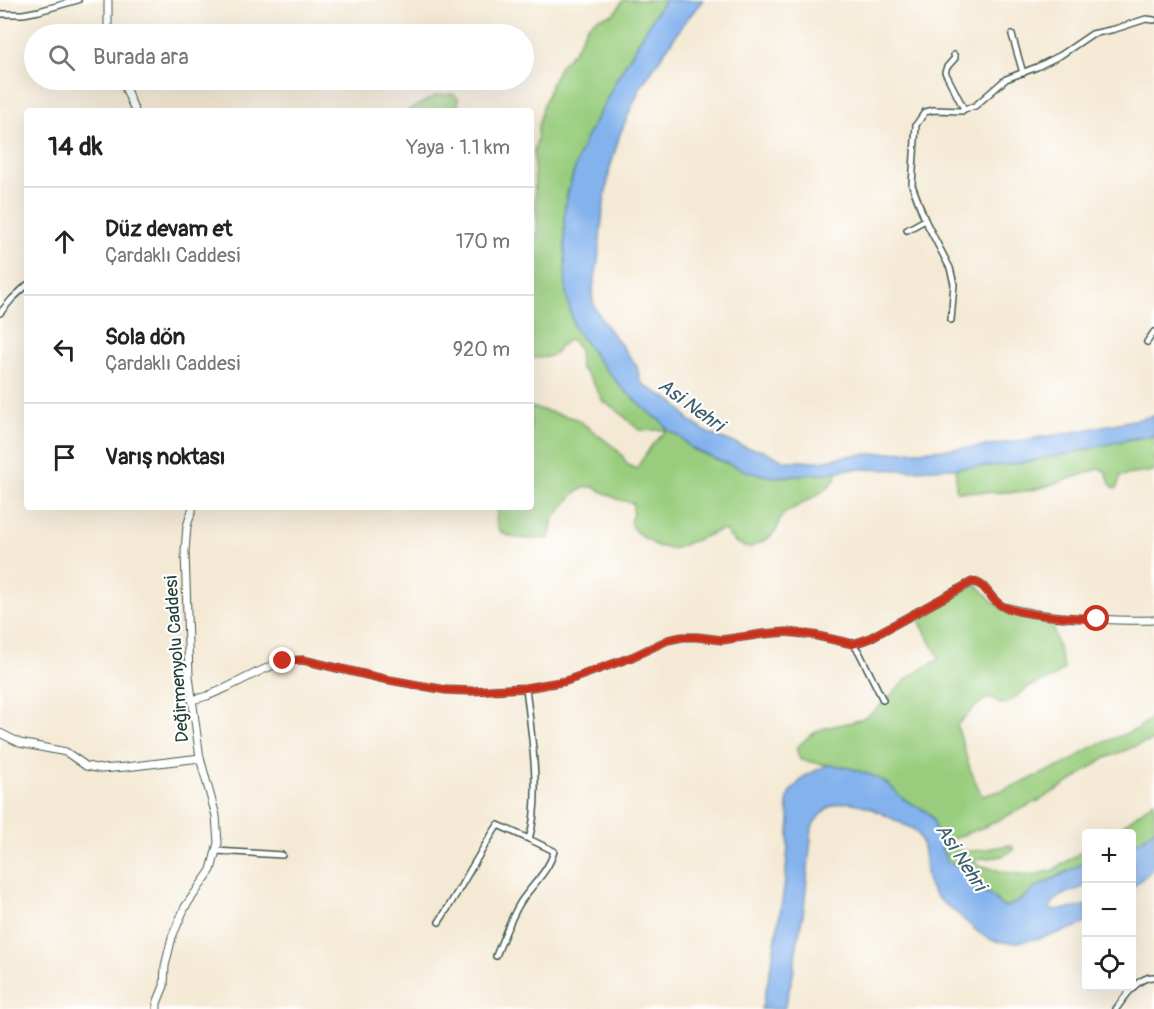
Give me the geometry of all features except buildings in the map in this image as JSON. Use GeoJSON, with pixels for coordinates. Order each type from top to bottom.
{"type":"FeatureCollection","features":[{"type":"Feature","properties":{"kind":"street"},"geometry":{"type":"LineString","coordinates":[[0,14],[39,12],[78,0]]}},
{"type":"Feature","properties":{"kind":"street"},"geometry":{"type":"LineString","coordinates":[[108,0],[108,24]]}},
{"type":"Feature","properties":{"kind":"street"},"geometry":{"type":"LineString","coordinates":[[951,320],[954,284],[950,268],[925,219],[912,185],[916,125],[925,112],[962,111],[975,106],[1006,79],[1061,55],[1092,34],[1146,19],[1154,20]]}},
{"type":"Feature","properties":{"kind":"street"},"geometry":{"type":"LineString","coordinates":[[1012,35],[1023,73]]}},
{"type":"Feature","properties":{"kind":"street"},"geometry":{"type":"LineString","coordinates":[[954,55],[955,58],[945,72],[964,109]]}},
{"type":"Feature","properties":{"kind":"street"},"geometry":{"type":"LineString","coordinates":[[126,90],[134,108]]}},
{"type":"Feature","properties":{"kind":"street"},"geometry":{"type":"LineString","coordinates":[[907,230],[925,219]]}},
{"type":"Feature","properties":{"kind":"street"},"geometry":{"type":"LineString","coordinates":[[0,313],[24,288]]}},
{"type":"Feature","properties":{"kind":"street"},"geometry":{"type":"LineString","coordinates":[[1147,342],[1154,332]]}},
{"type":"Feature","properties":{"kind":"street","name":"Değirmenyolu Caddesi"},"geometry":{"type":"LineString","coordinates":[[157,1009],[164,986],[168,952],[178,923],[192,897],[211,870],[218,843],[216,816],[200,758],[189,676],[185,551],[187,526],[192,510]]}},
{"type":"Feature","properties":{"kind":"street"},"geometry":{"type":"LineString","coordinates":[[192,700],[226,688],[283,661],[303,660],[384,679],[446,690],[525,688],[580,676],[632,657],[668,640],[682,637],[722,640],[787,632],[853,644],[868,639],[976,581],[1000,605],[1028,612],[1065,617],[1154,620]]}},
{"type":"Feature","properties":{"kind":"street"},"geometry":{"type":"LineString","coordinates":[[853,644],[883,699]]}},
{"type":"Feature","properties":{"kind":"street"},"geometry":{"type":"LineString","coordinates":[[525,688],[533,748],[535,792],[529,839]]}},
{"type":"Feature","properties":{"kind":"street"},"geometry":{"type":"LineString","coordinates":[[0,733],[20,742],[66,752],[92,768],[109,769],[200,758]]}},
{"type":"Feature","properties":{"kind":"street"},"geometry":{"type":"LineString","coordinates":[[440,922],[498,825],[554,851],[519,906],[496,956]]}},
{"type":"Feature","properties":{"kind":"street"},"geometry":{"type":"LineString","coordinates":[[216,851],[282,855]]}},
{"type":"Feature","properties":{"kind":"street"},"geometry":{"type":"LineString","coordinates":[[1116,1009],[1138,982],[1146,976],[1154,977]]}},
{"type":"Feature","properties":{"kind":"green space"},"geometry":{"type":"Polygon","coordinates":[[[623,0],[665,0],[615,82],[585,140],[570,183],[564,220],[566,293],[574,327],[623,389],[691,448],[749,472],[774,477],[837,471],[831,484],[816,496],[784,514],[773,533],[764,541],[749,548],[736,542],[726,531],[721,530],[673,549],[657,546],[635,531],[630,522],[633,503],[617,499],[593,487],[585,487],[574,494],[553,519],[549,539],[512,537],[500,531],[496,524],[497,510],[534,510],[534,408],[577,419],[614,447],[628,465],[636,469],[652,445],[667,430],[639,430],[603,401],[592,381],[580,367],[579,350],[570,339],[559,347],[555,354],[534,358],[534,243],[538,228],[534,151],[538,126],[543,106],[560,66],[574,51],[588,25],[617,10],[623,0]]]}},
{"type":"Feature","properties":{"kind":"green space"},"geometry":{"type":"Polygon","coordinates":[[[453,94],[458,98],[457,108],[413,108],[437,95],[453,94]]]}},
{"type":"Feature","properties":{"kind":"green space"},"geometry":{"type":"Polygon","coordinates":[[[1154,436],[1154,471],[1120,476],[1116,489],[1111,485],[1104,470],[1098,469],[1026,491],[1000,493],[956,491],[956,468],[1028,462],[1154,436]]]}},
{"type":"Feature","properties":{"kind":"green space"},"geometry":{"type":"Polygon","coordinates":[[[973,586],[978,586],[994,603],[1050,618],[1064,669],[1052,678],[1030,686],[1008,703],[1001,704],[993,698],[983,701],[957,725],[970,769],[982,796],[1003,790],[1069,762],[1090,748],[1137,729],[1154,716],[1154,741],[1101,760],[1040,800],[984,827],[941,843],[949,848],[966,851],[1009,845],[1013,847],[1013,850],[1005,855],[974,861],[979,865],[1004,872],[1029,875],[1052,871],[1082,852],[1082,864],[1035,888],[1021,900],[1007,907],[1000,905],[980,888],[967,872],[947,862],[931,816],[923,809],[903,799],[889,785],[876,777],[853,769],[800,760],[796,748],[818,731],[867,716],[912,675],[940,659],[917,617],[973,586]]]}},
{"type":"Feature","properties":{"kind":"green space"},"geometry":{"type":"Polygon","coordinates":[[[1154,801],[1154,829],[1142,840],[1136,842],[1136,829],[1118,829],[1154,801]]]}},
{"type":"Feature","properties":{"kind":"water"},"geometry":{"type":"Polygon","coordinates":[[[665,0],[703,0],[684,23],[640,88],[620,134],[610,168],[592,294],[594,306],[637,366],[640,381],[645,386],[672,401],[690,421],[708,433],[748,448],[762,450],[786,461],[820,461],[853,455],[978,447],[1069,433],[1154,416],[1154,436],[1133,438],[1008,465],[913,470],[849,469],[774,477],[749,472],[713,458],[691,448],[679,436],[668,430],[660,420],[623,389],[574,327],[566,293],[564,220],[566,199],[585,140],[615,82],[665,0]]]}},
{"type":"Feature","properties":{"kind":"water"},"geometry":{"type":"Polygon","coordinates":[[[827,765],[840,766],[876,777],[889,785],[903,799],[927,812],[933,819],[947,862],[971,875],[979,887],[994,897],[1000,905],[1007,907],[1021,900],[1035,888],[1082,864],[1082,888],[1061,896],[1053,902],[1050,909],[1082,906],[1082,924],[1054,934],[1017,942],[996,941],[985,937],[942,902],[932,890],[927,878],[921,841],[913,829],[860,804],[834,805],[822,813],[812,827],[804,909],[793,975],[784,1009],[761,1009],[773,956],[785,882],[790,820],[788,798],[790,792],[805,776],[827,765]]]}},
{"type":"Feature","properties":{"kind":"water"},"geometry":{"type":"Polygon","coordinates":[[[1154,829],[1154,868],[1136,884],[1136,842],[1142,840],[1154,829]]]}},
{"type":"Feature","properties":{"kind":"route"},"geometry":{"type":"LineString","coordinates":[[283,661],[303,660],[384,679],[446,690],[525,688],[566,681],[632,657],[668,640],[682,637],[730,640],[787,632],[853,644],[868,639],[976,581],[995,602],[1004,607],[1051,616],[1097,619]]}},
{"type":"Feature","properties":{"kind":"water label","name":"Asi Nehri"},"geometry":{"type":"Point","coordinates":[691,405]}},
{"type":"Feature","properties":{"kind":"water label","name":"Asi Nehri"},"geometry":{"type":"Point","coordinates":[961,857]}}]}
